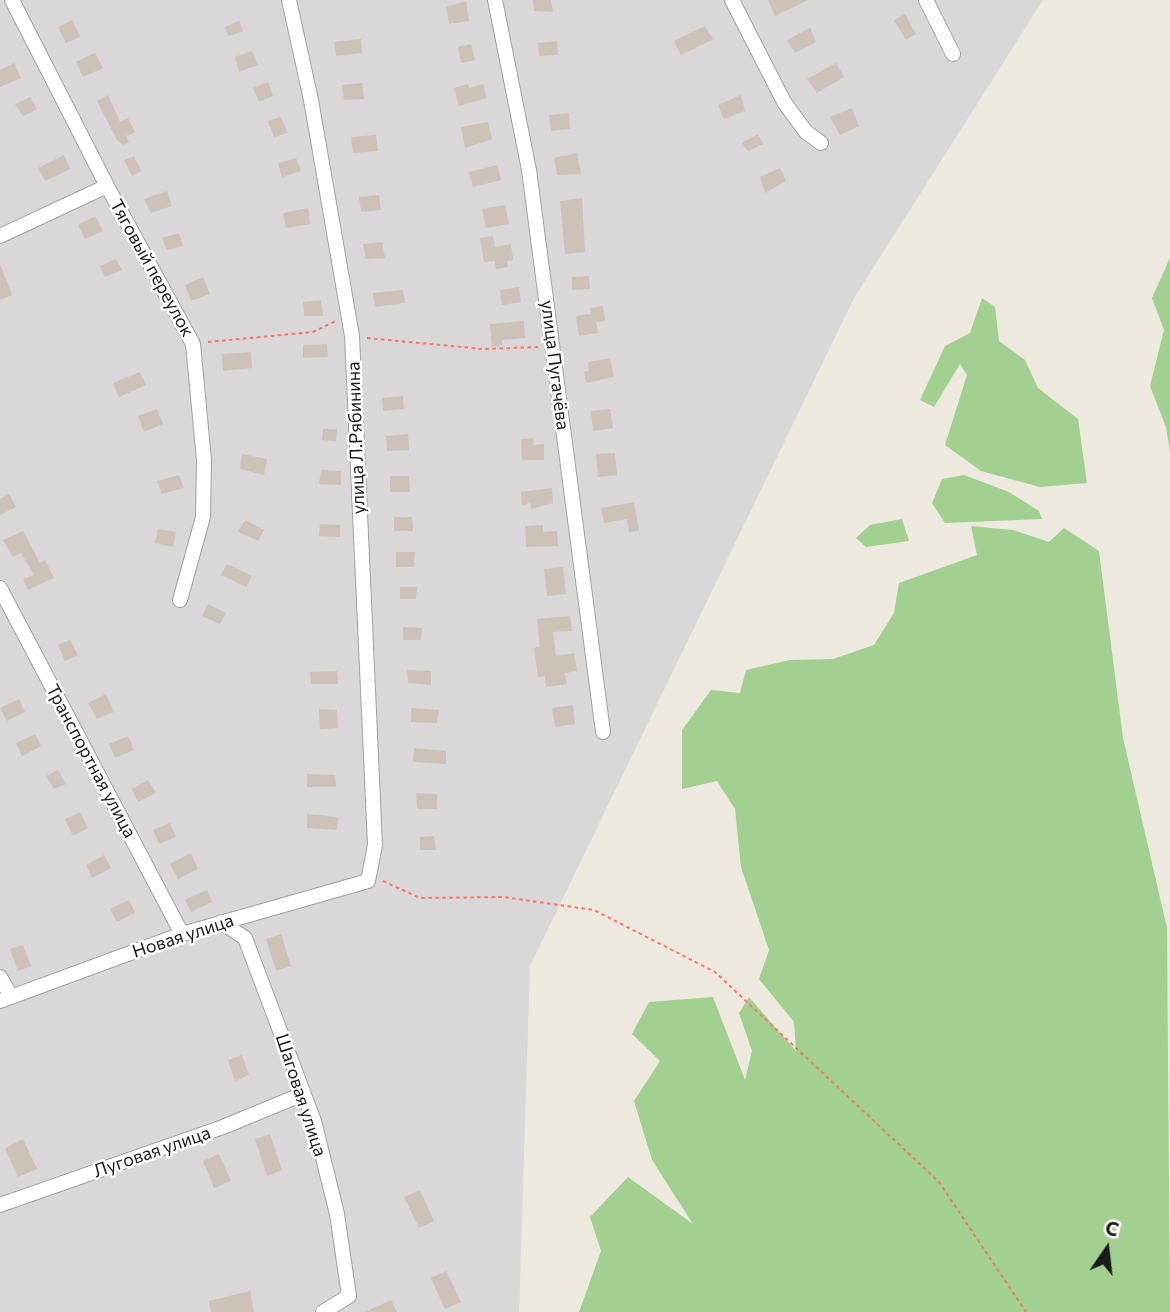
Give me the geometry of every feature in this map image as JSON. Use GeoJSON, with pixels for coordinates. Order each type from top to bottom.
{"type":"FeatureCollection","features":[{"type":"Feature","properties":{"kind":"street","name":"Тяговый переулок"},"geometry":{"type":"LineString","coordinates":[[12,0],[107,186],[193,344],[204,460],[203,517],[180,600]]}},
{"type":"Feature","properties":{"kind":"street","name":"улица Л.Рябинина"},"geometry":{"type":"LineString","coordinates":[[289,0],[311,100],[352,336],[375,845],[369,878]]}},
{"type":"Feature","properties":{"kind":"street","name":"улица Пугачёва"},"geometry":{"type":"LineString","coordinates":[[495,0],[529,170],[603,732]]}},
{"type":"Feature","properties":{"kind":"street"},"geometry":{"type":"LineString","coordinates":[[732,0],[784,102],[806,132],[821,144]]}},
{"type":"Feature","properties":{"kind":"street"},"geometry":{"type":"LineString","coordinates":[[926,0],[953,54]]}},
{"type":"Feature","properties":{"kind":"street","name":"Тяговый переулок"},"geometry":{"type":"LineString","coordinates":[[0,236],[107,186]]}},
{"type":"Feature","properties":{"kind":"street","name":"Транспортная улица"},"geometry":{"type":"LineString","coordinates":[[0,588],[182,934]]}},
{"type":"Feature","properties":{"kind":"street","name":"Новая улица"},"geometry":{"type":"LineString","coordinates":[[5,999],[182,934],[369,878]]}},
{"type":"Feature","properties":{"kind":"street","name":"Шаговая улица"},"geometry":{"type":"LineString","coordinates":[[221,922],[245,937],[314,1121],[337,1214],[349,1296],[323,1312]]}},
{"type":"Feature","properties":{"kind":"street"},"geometry":{"type":"LineString","coordinates":[[0,977],[5,999]]}},
{"type":"Feature","properties":{"kind":"street","name":"Луговая улица"},"geometry":{"type":"LineString","coordinates":[[0,1205],[223,1127],[303,1094]]}},
{"type":"Feature","properties":{"kind":"path"},"geometry":{"type":"LineString","coordinates":[[193,344],[313,332],[348,315]]}},
{"type":"Feature","properties":{"kind":"path"},"geometry":{"type":"LineString","coordinates":[[352,336],[482,349],[552,346]]}},
{"type":"Feature","properties":{"kind":"path"},"geometry":{"type":"LineString","coordinates":[[369,878],[420,898],[503,897],[594,911],[715,972],[939,1182],[1026,1312]]}},
{"type":"Feature","properties":{"kind":"shaded area"},"geometry":{"type":"Polygon","coordinates":[[[0,0],[1043,0],[854,298],[530,966],[519,1312],[0,1312],[0,0]]]}},
{"type":"Feature","properties":{"kind":"green space"},"geometry":{"type":"Polygon","coordinates":[[[1170,258],[1170,452],[1166,427],[1150,386],[1164,330],[1152,298],[1170,258]]]}},
{"type":"Feature","properties":{"kind":"green space"},"geometry":{"type":"Polygon","coordinates":[[[982,298],[995,307],[999,341],[1025,360],[1038,388],[1078,419],[1087,483],[1040,487],[981,471],[945,445],[967,375],[960,364],[934,407],[920,400],[945,346],[970,333],[982,298]]]}},
{"type":"Feature","properties":{"kind":"green space"},"geometry":{"type":"Polygon","coordinates":[[[964,475],[1009,492],[1039,511],[1042,519],[945,523],[932,503],[942,479],[964,475]]]}},
{"type":"Feature","properties":{"kind":"green space"},"geometry":{"type":"Polygon","coordinates":[[[902,519],[909,541],[866,547],[856,538],[870,525],[902,519]]]}},
{"type":"Feature","properties":{"kind":"green space"},"geometry":{"type":"Polygon","coordinates":[[[971,526],[1013,530],[1049,542],[1064,528],[1099,551],[1123,738],[1167,928],[1170,1312],[579,1312],[601,1251],[590,1217],[628,1177],[693,1224],[652,1160],[634,1101],[660,1061],[632,1034],[649,1002],[713,997],[745,1080],[752,1051],[739,1013],[749,997],[796,1051],[794,1022],[759,979],[769,950],[741,867],[735,809],[717,781],[682,789],[682,730],[711,690],[740,693],[746,670],[790,660],[833,659],[874,645],[894,613],[899,583],[977,555],[971,526]]]}},
{"type":"Feature","properties":{"kind":"building"},"geometry":{"type":"Polygon","coordinates":[[[533,0],[551,0],[553,12],[534,11],[533,0]]]}},
{"type":"Feature","properties":{"kind":"building"},"geometry":{"type":"Polygon","coordinates":[[[768,0],[808,0],[775,16],[768,0]]]}},
{"type":"Feature","properties":{"kind":"building"},"geometry":{"type":"Polygon","coordinates":[[[466,1],[469,21],[449,24],[446,7],[466,1]]]}},
{"type":"Feature","properties":{"kind":"building"},"geometry":{"type":"Polygon","coordinates":[[[905,14],[916,34],[906,40],[894,20],[905,14]]]}},
{"type":"Feature","properties":{"kind":"building"},"geometry":{"type":"Polygon","coordinates":[[[72,20],[80,37],[66,43],[58,27],[72,20]]]}},
{"type":"Feature","properties":{"kind":"building"},"geometry":{"type":"Polygon","coordinates":[[[239,21],[243,31],[229,36],[224,27],[239,21]]]}},
{"type":"Feature","properties":{"kind":"building"},"geometry":{"type":"Polygon","coordinates":[[[705,26],[713,39],[681,55],[674,41],[705,26]]]}},
{"type":"Feature","properties":{"kind":"building"},"geometry":{"type":"Polygon","coordinates":[[[810,28],[816,42],[795,53],[787,40],[810,28]]]}},
{"type":"Feature","properties":{"kind":"building"},"geometry":{"type":"Polygon","coordinates":[[[361,39],[362,53],[336,56],[334,42],[361,39]]]}},
{"type":"Feature","properties":{"kind":"building"},"geometry":{"type":"Polygon","coordinates":[[[557,41],[558,55],[539,56],[538,43],[557,41]]]}},
{"type":"Feature","properties":{"kind":"building"},"geometry":{"type":"Polygon","coordinates":[[[471,44],[475,60],[461,63],[458,47],[471,44]]]}},
{"type":"Feature","properties":{"kind":"building"},"geometry":{"type":"Polygon","coordinates":[[[252,51],[258,65],[239,72],[235,57],[252,51]]]}},
{"type":"Feature","properties":{"kind":"building"},"geometry":{"type":"Polygon","coordinates":[[[95,53],[103,68],[83,77],[76,62],[95,53]]]}},
{"type":"Feature","properties":{"kind":"building"},"geometry":{"type":"Polygon","coordinates":[[[14,63],[21,78],[0,87],[0,70],[14,63]]]}},
{"type":"Feature","properties":{"kind":"building"},"geometry":{"type":"Polygon","coordinates":[[[836,63],[844,77],[817,93],[807,79],[836,63]]]}},
{"type":"Feature","properties":{"kind":"building"},"geometry":{"type":"Polygon","coordinates":[[[268,82],[273,96],[259,102],[253,88],[268,82]]]}},
{"type":"Feature","properties":{"kind":"building"},"geometry":{"type":"Polygon","coordinates":[[[362,83],[364,99],[344,100],[342,85],[362,83]]]}},
{"type":"Feature","properties":{"kind":"building"},"geometry":{"type":"Polygon","coordinates":[[[468,84],[469,88],[483,84],[487,98],[459,106],[454,88],[468,84]]]}},
{"type":"Feature","properties":{"kind":"building"},"geometry":{"type":"Polygon","coordinates":[[[108,95],[120,122],[128,118],[135,132],[126,136],[129,142],[123,145],[117,140],[97,101],[108,95]]]}},
{"type":"Feature","properties":{"kind":"building"},"geometry":{"type":"Polygon","coordinates":[[[741,95],[745,111],[724,119],[718,105],[741,95]]]}},
{"type":"Feature","properties":{"kind":"building"},"geometry":{"type":"Polygon","coordinates":[[[30,97],[37,109],[23,116],[15,104],[30,97]]]}},
{"type":"Feature","properties":{"kind":"building"},"geometry":{"type":"Polygon","coordinates":[[[852,108],[859,126],[840,135],[830,117],[852,108]]]}},
{"type":"Feature","properties":{"kind":"building"},"geometry":{"type":"Polygon","coordinates":[[[569,113],[570,129],[551,131],[549,115],[569,113]]]}},
{"type":"Feature","properties":{"kind":"building"},"geometry":{"type":"Polygon","coordinates":[[[281,117],[288,133],[274,137],[268,121],[281,117]]]}},
{"type":"Feature","properties":{"kind":"building"},"geometry":{"type":"Polygon","coordinates":[[[488,122],[492,139],[465,148],[461,127],[488,122]]]}},
{"type":"Feature","properties":{"kind":"building"},"geometry":{"type":"Polygon","coordinates":[[[758,134],[763,144],[748,151],[742,143],[758,134]]]}},
{"type":"Feature","properties":{"kind":"building"},"geometry":{"type":"Polygon","coordinates":[[[376,135],[378,151],[353,153],[351,137],[376,135]]]}},
{"type":"Feature","properties":{"kind":"building"},"geometry":{"type":"Polygon","coordinates":[[[577,153],[581,174],[557,175],[554,158],[577,153]]]}},
{"type":"Feature","properties":{"kind":"building"},"geometry":{"type":"Polygon","coordinates":[[[64,155],[70,169],[45,181],[38,168],[64,155]]]}},
{"type":"Feature","properties":{"kind":"building"},"geometry":{"type":"Polygon","coordinates":[[[134,156],[141,171],[132,176],[124,160],[134,156]]]}},
{"type":"Feature","properties":{"kind":"building"},"geometry":{"type":"Polygon","coordinates":[[[296,158],[301,171],[282,177],[278,163],[296,158]]]}},
{"type":"Feature","properties":{"kind":"building"},"geometry":{"type":"Polygon","coordinates":[[[497,165],[501,180],[473,187],[469,172],[497,165]]]}},
{"type":"Feature","properties":{"kind":"building"},"geometry":{"type":"Polygon","coordinates":[[[780,168],[786,181],[765,193],[760,177],[780,168]]]}},
{"type":"Feature","properties":{"kind":"building"},"geometry":{"type":"Polygon","coordinates":[[[167,191],[172,206],[151,213],[144,199],[167,191]]]}},
{"type":"Feature","properties":{"kind":"building"},"geometry":{"type":"Polygon","coordinates":[[[379,195],[381,210],[361,212],[359,197],[379,195]]]}},
{"type":"Feature","properties":{"kind":"building"},"geometry":{"type":"Polygon","coordinates":[[[582,198],[585,252],[565,254],[560,201],[582,198]]]}},
{"type":"Feature","properties":{"kind":"building"},"geometry":{"type":"Polygon","coordinates":[[[505,205],[509,224],[486,228],[482,209],[505,205]]]}},
{"type":"Feature","properties":{"kind":"building"},"geometry":{"type":"Polygon","coordinates":[[[308,208],[310,224],[286,228],[283,213],[308,208]]]}},
{"type":"Feature","properties":{"kind":"building"},"geometry":{"type":"Polygon","coordinates":[[[95,216],[103,231],[85,239],[78,225],[95,216]]]}},
{"type":"Feature","properties":{"kind":"building"},"geometry":{"type":"Polygon","coordinates":[[[179,233],[183,246],[167,250],[162,238],[179,233]]]}},
{"type":"Feature","properties":{"kind":"building"},"geometry":{"type":"Polygon","coordinates":[[[493,236],[495,247],[511,244],[513,260],[507,261],[508,267],[496,269],[495,261],[484,262],[480,238],[493,236]]]}},
{"type":"Feature","properties":{"kind":"building"},"geometry":{"type":"Polygon","coordinates":[[[382,242],[385,258],[366,259],[363,244],[382,242]]]}},
{"type":"Feature","properties":{"kind":"building"},"geometry":{"type":"Polygon","coordinates":[[[116,259],[122,270],[105,277],[100,266],[116,259]]]}},
{"type":"Feature","properties":{"kind":"building"},"geometry":{"type":"Polygon","coordinates":[[[0,264],[12,295],[0,300],[0,264]]]}},
{"type":"Feature","properties":{"kind":"building"},"geometry":{"type":"Polygon","coordinates":[[[589,276],[590,289],[572,290],[572,277],[589,276]]]}},
{"type":"Feature","properties":{"kind":"building"},"geometry":{"type":"Polygon","coordinates":[[[203,277],[210,294],[191,301],[185,285],[203,277]]]}},
{"type":"Feature","properties":{"kind":"building"},"geometry":{"type":"Polygon","coordinates":[[[519,287],[521,302],[502,305],[500,290],[519,287]]]}},
{"type":"Feature","properties":{"kind":"building"},"geometry":{"type":"Polygon","coordinates":[[[403,290],[405,303],[375,307],[373,293],[403,290]]]}},
{"type":"Feature","properties":{"kind":"building"},"geometry":{"type":"Polygon","coordinates":[[[321,300],[323,316],[304,316],[303,302],[321,300]]]}},
{"type":"Feature","properties":{"kind":"building"},"geometry":{"type":"Polygon","coordinates":[[[603,306],[605,321],[596,322],[598,333],[579,336],[576,316],[591,314],[590,308],[603,306]]]}},
{"type":"Feature","properties":{"kind":"building"},"geometry":{"type":"Polygon","coordinates":[[[524,321],[525,338],[502,340],[502,345],[492,346],[490,324],[524,321]]]}},
{"type":"Feature","properties":{"kind":"building"},"geometry":{"type":"Polygon","coordinates":[[[327,344],[328,357],[303,358],[303,345],[327,344]]]}},
{"type":"Feature","properties":{"kind":"building"},"geometry":{"type":"Polygon","coordinates":[[[251,352],[252,368],[223,371],[222,354],[251,352]]]}},
{"type":"Feature","properties":{"kind":"building"},"geometry":{"type":"Polygon","coordinates":[[[610,358],[614,377],[586,383],[584,371],[589,371],[588,362],[610,358]]]}},
{"type":"Feature","properties":{"kind":"building"},"geometry":{"type":"Polygon","coordinates":[[[140,372],[146,385],[119,397],[113,383],[140,372]]]}},
{"type":"Feature","properties":{"kind":"building"},"geometry":{"type":"Polygon","coordinates":[[[403,396],[404,409],[383,411],[382,398],[403,396]]]}},
{"type":"Feature","properties":{"kind":"building"},"geometry":{"type":"Polygon","coordinates":[[[157,409],[163,424],[144,432],[138,416],[157,409]]]}},
{"type":"Feature","properties":{"kind":"building"},"geometry":{"type":"Polygon","coordinates":[[[610,409],[613,428],[593,431],[591,411],[610,409]]]}},
{"type":"Feature","properties":{"kind":"building"},"geometry":{"type":"Polygon","coordinates":[[[323,429],[337,429],[336,441],[322,440],[323,429]]]}},
{"type":"Feature","properties":{"kind":"building"},"geometry":{"type":"Polygon","coordinates":[[[408,434],[409,450],[387,451],[386,436],[408,434]]]}},
{"type":"Feature","properties":{"kind":"building"},"geometry":{"type":"Polygon","coordinates":[[[533,438],[534,445],[544,444],[544,460],[522,460],[521,439],[533,438]]]}},
{"type":"Feature","properties":{"kind":"building"},"geometry":{"type":"Polygon","coordinates":[[[615,453],[617,475],[598,477],[596,454],[615,453]]]}},
{"type":"Feature","properties":{"kind":"building"},"geometry":{"type":"Polygon","coordinates":[[[242,454],[267,459],[264,475],[240,469],[242,454]]]}},
{"type":"Feature","properties":{"kind":"building"},"geometry":{"type":"Polygon","coordinates":[[[321,470],[341,471],[341,485],[319,484],[321,470]]]}},
{"type":"Feature","properties":{"kind":"building"},"geometry":{"type":"Polygon","coordinates":[[[179,475],[184,488],[162,494],[157,481],[179,475]]]}},
{"type":"Feature","properties":{"kind":"building"},"geometry":{"type":"Polygon","coordinates":[[[390,476],[409,476],[410,492],[390,492],[390,476]]]}},
{"type":"Feature","properties":{"kind":"building"},"geometry":{"type":"Polygon","coordinates":[[[552,488],[553,503],[531,509],[530,503],[522,505],[521,492],[552,488]]]}},
{"type":"Feature","properties":{"kind":"building"},"geometry":{"type":"Polygon","coordinates":[[[9,494],[16,507],[0,515],[0,499],[9,494]]]}},
{"type":"Feature","properties":{"kind":"building"},"geometry":{"type":"Polygon","coordinates":[[[634,502],[639,531],[629,532],[627,519],[604,523],[601,508],[634,502]]]}},
{"type":"Feature","properties":{"kind":"building"},"geometry":{"type":"Polygon","coordinates":[[[394,517],[412,517],[413,531],[394,531],[394,517]]]}},
{"type":"Feature","properties":{"kind":"building"},"geometry":{"type":"Polygon","coordinates":[[[245,520],[264,530],[258,541],[238,532],[245,520]]]}},
{"type":"Feature","properties":{"kind":"building"},"geometry":{"type":"Polygon","coordinates":[[[320,524],[340,525],[340,537],[319,536],[320,524]]]}},
{"type":"Feature","properties":{"kind":"building"},"geometry":{"type":"Polygon","coordinates":[[[543,525],[543,532],[557,531],[558,546],[526,547],[525,526],[543,525]]]}},
{"type":"Feature","properties":{"kind":"building"},"geometry":{"type":"Polygon","coordinates":[[[158,529],[176,532],[173,547],[155,543],[158,529]]]}},
{"type":"Feature","properties":{"kind":"building"},"geometry":{"type":"Polygon","coordinates":[[[23,531],[40,563],[45,560],[54,578],[28,590],[23,579],[34,575],[21,553],[13,557],[3,540],[23,531]]]}},
{"type":"Feature","properties":{"kind":"building"},"geometry":{"type":"Polygon","coordinates":[[[396,552],[415,552],[414,567],[396,567],[396,552]]]}},
{"type":"Feature","properties":{"kind":"building"},"geometry":{"type":"Polygon","coordinates":[[[227,564],[252,576],[246,587],[221,575],[227,564]]]}},
{"type":"Feature","properties":{"kind":"building"},"geometry":{"type":"Polygon","coordinates":[[[563,567],[566,594],[547,596],[544,569],[563,567]]]}},
{"type":"Feature","properties":{"kind":"building"},"geometry":{"type":"Polygon","coordinates":[[[400,587],[417,587],[416,599],[400,599],[400,587]]]}},
{"type":"Feature","properties":{"kind":"building"},"geometry":{"type":"Polygon","coordinates":[[[208,604],[226,613],[220,624],[202,616],[208,604]]]}},
{"type":"Feature","properties":{"kind":"building"},"geometry":{"type":"Polygon","coordinates":[[[570,616],[572,631],[553,632],[556,656],[574,653],[577,671],[565,673],[567,684],[546,687],[545,676],[538,677],[534,648],[540,647],[537,619],[570,616]]]}},
{"type":"Feature","properties":{"kind":"building"},"geometry":{"type":"Polygon","coordinates":[[[403,627],[422,628],[421,640],[403,640],[403,627]]]}},
{"type":"Feature","properties":{"kind":"building"},"geometry":{"type":"Polygon","coordinates":[[[70,640],[78,655],[65,661],[58,645],[70,640]]]}},
{"type":"Feature","properties":{"kind":"building"},"geometry":{"type":"Polygon","coordinates":[[[407,670],[431,671],[431,685],[408,683],[407,670]]]}},
{"type":"Feature","properties":{"kind":"building"},"geometry":{"type":"Polygon","coordinates":[[[337,671],[338,684],[311,684],[310,672],[337,671]]]}},
{"type":"Feature","properties":{"kind":"building"},"geometry":{"type":"Polygon","coordinates":[[[106,694],[114,712],[97,719],[88,703],[106,694]]]}},
{"type":"Feature","properties":{"kind":"building"},"geometry":{"type":"Polygon","coordinates":[[[19,699],[25,712],[7,721],[0,708],[19,699]]]}},
{"type":"Feature","properties":{"kind":"building"},"geometry":{"type":"Polygon","coordinates":[[[573,705],[575,724],[555,727],[552,708],[573,705]]]}},
{"type":"Feature","properties":{"kind":"building"},"geometry":{"type":"Polygon","coordinates":[[[411,708],[439,710],[437,723],[411,722],[411,708]]]}},
{"type":"Feature","properties":{"kind":"building"},"geometry":{"type":"Polygon","coordinates":[[[319,709],[337,710],[338,728],[320,729],[319,709]]]}},
{"type":"Feature","properties":{"kind":"building"},"geometry":{"type":"Polygon","coordinates":[[[35,734],[41,746],[22,756],[16,743],[35,734]]]}},
{"type":"Feature","properties":{"kind":"building"},"geometry":{"type":"Polygon","coordinates":[[[128,736],[134,750],[115,758],[109,744],[128,736]]]}},
{"type":"Feature","properties":{"kind":"building"},"geometry":{"type":"Polygon","coordinates":[[[414,748],[446,751],[446,764],[413,762],[414,748]]]}},
{"type":"Feature","properties":{"kind":"building"},"geometry":{"type":"Polygon","coordinates":[[[58,770],[66,784],[54,789],[46,776],[58,770]]]}},
{"type":"Feature","properties":{"kind":"building"},"geometry":{"type":"Polygon","coordinates":[[[307,774],[335,775],[336,787],[307,787],[307,774]]]}},
{"type":"Feature","properties":{"kind":"building"},"geometry":{"type":"Polygon","coordinates":[[[148,780],[156,793],[138,802],[132,789],[148,780]]]}},
{"type":"Feature","properties":{"kind":"building"},"geometry":{"type":"Polygon","coordinates":[[[416,793],[437,794],[437,809],[417,809],[416,793]]]}},
{"type":"Feature","properties":{"kind":"building"},"geometry":{"type":"Polygon","coordinates":[[[80,812],[88,828],[73,836],[65,819],[80,812]]]}},
{"type":"Feature","properties":{"kind":"building"},"geometry":{"type":"Polygon","coordinates":[[[307,814],[338,817],[337,830],[307,828],[307,814]]]}},
{"type":"Feature","properties":{"kind":"building"},"geometry":{"type":"Polygon","coordinates":[[[170,823],[176,837],[159,844],[153,830],[170,823]]]}},
{"type":"Feature","properties":{"kind":"building"},"geometry":{"type":"Polygon","coordinates":[[[434,836],[436,850],[420,850],[420,837],[434,836]]]}},
{"type":"Feature","properties":{"kind":"building"},"geometry":{"type":"Polygon","coordinates":[[[191,853],[198,869],[178,879],[170,864],[191,853]]]}},
{"type":"Feature","properties":{"kind":"building"},"geometry":{"type":"Polygon","coordinates":[[[104,855],[111,868],[92,878],[86,865],[104,855]]]}},
{"type":"Feature","properties":{"kind":"building"},"geometry":{"type":"Polygon","coordinates":[[[207,890],[212,902],[191,912],[185,900],[207,890]]]}},
{"type":"Feature","properties":{"kind":"building"},"geometry":{"type":"Polygon","coordinates":[[[129,900],[135,913],[117,922],[110,909],[129,900]]]}},
{"type":"Feature","properties":{"kind":"building"},"geometry":{"type":"Polygon","coordinates":[[[281,934],[291,966],[276,971],[266,939],[281,934]]]}},
{"type":"Feature","properties":{"kind":"building"},"geometry":{"type":"Polygon","coordinates":[[[23,945],[31,966],[18,971],[10,949],[23,945]]]}},
{"type":"Feature","properties":{"kind":"building"},"geometry":{"type":"Polygon","coordinates":[[[242,1055],[249,1075],[235,1081],[228,1060],[242,1055]]]}},
{"type":"Feature","properties":{"kind":"building"},"geometry":{"type":"Polygon","coordinates":[[[270,1134],[282,1170],[267,1176],[255,1139],[270,1134]]]}},
{"type":"Feature","properties":{"kind":"building"},"geometry":{"type":"Polygon","coordinates":[[[23,1139],[37,1169],[18,1177],[5,1148],[23,1139]]]}},
{"type":"Feature","properties":{"kind":"building"},"geometry":{"type":"Polygon","coordinates":[[[219,1154],[231,1181],[214,1188],[203,1161],[219,1154]]]}},
{"type":"Feature","properties":{"kind":"building"},"geometry":{"type":"Polygon","coordinates":[[[420,1190],[434,1221],[419,1228],[404,1197],[420,1190]]]}},
{"type":"Feature","properties":{"kind":"building"},"geometry":{"type":"Polygon","coordinates":[[[446,1271],[461,1302],[445,1309],[431,1278],[446,1271]]]}},
{"type":"Feature","properties":{"kind":"building"},"geometry":{"type":"Polygon","coordinates":[[[250,1291],[254,1312],[211,1312],[209,1301],[250,1291]]]}},
{"type":"Feature","properties":{"kind":"building"},"geometry":{"type":"Polygon","coordinates":[[[391,1300],[397,1312],[365,1312],[391,1300]]]}}]}
